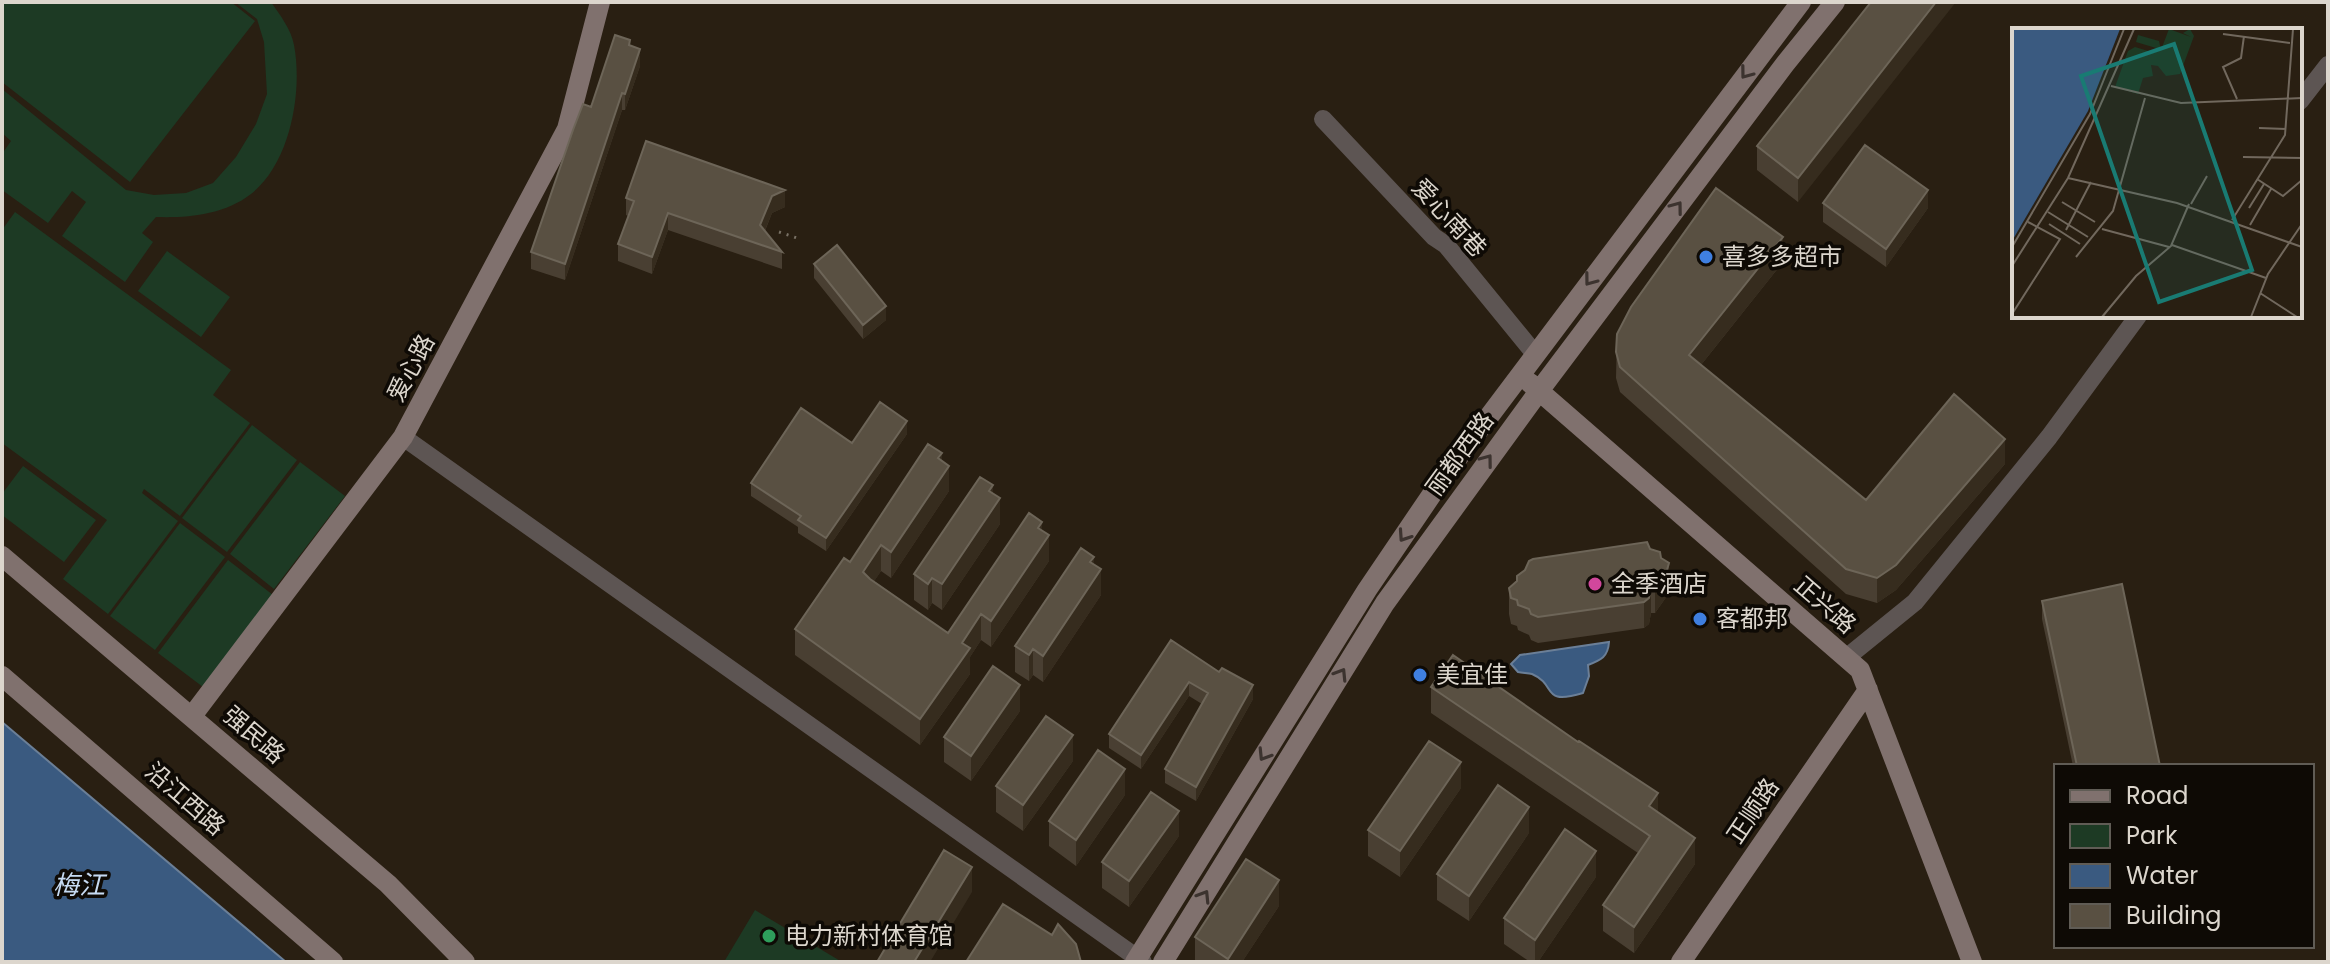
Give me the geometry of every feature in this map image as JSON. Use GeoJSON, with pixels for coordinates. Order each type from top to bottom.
{"type":"FeatureCollection","features":[{"type":"Feature","properties":{"kind":"street","name":"爱心路"},"geometry":{"type":"LineString","coordinates":[[192,716],[403,437],[567,129],[600,2]]}},
{"type":"Feature","properties":{"kind":"street","name":"丽都西路"},"geometry":{"type":"LineString","coordinates":[[1163,962],[1385,603],[1539,391],[1835,2]]}},
{"type":"Feature","properties":{"kind":"street"},"geometry":{"type":"LineString","coordinates":[[1793,5],[1812,29]]}},
{"type":"Feature","properties":{"kind":"street","name":"丽都西路"},"geometry":{"type":"LineString","coordinates":[[1138,961],[1367,590],[1445,475],[1793,5]]}},
{"type":"Feature","properties":{"kind":"street"},"geometry":{"type":"LineString","coordinates":[[2302,98],[2328,65]]}},
{"type":"Feature","properties":{"kind":"street","name":"爱心南巷"},"geometry":{"type":"LineString","coordinates":[[1323,119],[1434,237],[1446,245],[1535,354]]}},
{"type":"Feature","properties":{"kind":"street"},"geometry":{"type":"LineString","coordinates":[[1846,658],[1915,602],[2049,437],[2137,318]]}},
{"type":"Feature","properties":{"kind":"street","name":"正兴路"},"geometry":{"type":"LineString","coordinates":[[1521,374],[1860,670],[1972,962]]}},
{"type":"Feature","properties":{"kind":"street"},"geometry":{"type":"LineString","coordinates":[[403,437],[1138,961]]}},
{"type":"Feature","properties":{"kind":"street","name":"强民路"},"geometry":{"type":"LineString","coordinates":[[2,556],[388,884],[465,962]]}},
{"type":"Feature","properties":{"kind":"street","name":"沿江西路"},"geometry":{"type":"LineString","coordinates":[[2,676],[333,962]]}},
{"type":"Feature","properties":{"kind":"street","name":"正顺路"},"geometry":{"type":"LineString","coordinates":[[1681,962],[1868,690]]}},
{"type":"Feature","properties":{"kind":"path"},"geometry":{"type":"LineString","coordinates":[[779,232],[797,238]]}},
{"type":"Feature","properties":{"kind":"green space"},"geometry":{"type":"Polygon","coordinates":[[[2,2],[231,2],[255,21],[130,182],[2,82],[2,2]]]}},
{"type":"Feature","properties":{"kind":"green space"},"geometry":{"type":"Polygon","coordinates":[[[235,2],[271,2],[293,39],[297,84],[284,146],[264,181],[240,201],[205,214],[156,217],[142,233],[153,242],[125,282],[62,236],[86,202],[72,191],[48,223],[2,190],[2,154],[11,141],[2,133],[2,89],[126,190],[154,195],[186,193],[213,183],[236,157],[256,124],[267,94],[264,42],[257,19],[235,2]]]}},
{"type":"Feature","properties":{"kind":"green space"},"geometry":{"type":"Polygon","coordinates":[[[15,212],[231,370],[213,395],[250,423],[180,516],[144,489],[142,493],[178,521],[108,614],[63,579],[107,520],[2,443],[2,230],[15,212]]]}},
{"type":"Feature","properties":{"kind":"green space"},"geometry":{"type":"Polygon","coordinates":[[[167,251],[230,297],[201,337],[138,291],[167,251]]]}},
{"type":"Feature","properties":{"kind":"green space"},"geometry":{"type":"Polygon","coordinates":[[[252,425],[297,460],[227,552],[182,518],[252,425]]]}},
{"type":"Feature","properties":{"kind":"green space"},"geometry":{"type":"Polygon","coordinates":[[[300,462],[345,496],[274,589],[230,554],[300,462]]]}},
{"type":"Feature","properties":{"kind":"green space"},"geometry":{"type":"Polygon","coordinates":[[[23,466],[96,520],[64,562],[2,515],[2,494],[23,466]]]}},
{"type":"Feature","properties":{"kind":"green space"},"geometry":{"type":"Polygon","coordinates":[[[180,523],[225,557],[155,650],[110,616],[180,523]]]}},
{"type":"Feature","properties":{"kind":"green space"},"geometry":{"type":"Polygon","coordinates":[[[228,560],[273,595],[203,687],[158,653],[228,560]]]}},
{"type":"Feature","properties":{"kind":"green space","name":"电力新村体育馆"},"geometry":{"type":"Polygon","coordinates":[[[755,910],[842,962],[724,962],[755,910]]]}},
{"type":"Feature","properties":{"kind":"water"},"geometry":{"type":"Polygon","coordinates":[[[1609,642],[1603,657],[1588,665],[1589,676],[1583,693],[1570,696],[1555,696],[1540,679],[1518,672],[1511,664],[1520,655],[1609,642]]]}},
{"type":"Feature","properties":{"kind":"water","name":"梅江"},"geometry":{"type":"Polygon","coordinates":[[[2,722],[286,962],[2,962],[2,722]]]}},
{"type":"Feature","properties":{"kind":"building"},"geometry":{"type":"Polygon","coordinates":[[[1871,2],[1936,2],[1798,178],[1757,146],[1871,2]]]}},
{"type":"Feature","properties":{"kind":"building"},"geometry":{"type":"Polygon","coordinates":[[[615,35],[630,40],[629,45],[640,49],[625,94],[622,93],[565,264],[531,252],[583,104],[591,107],[615,35]]]}},
{"type":"Feature","properties":{"kind":"building"},"geometry":{"type":"Polygon","coordinates":[[[646,141],[785,190],[772,196],[760,225],[782,252],[668,213],[652,257],[618,244],[634,201],[626,198],[646,141]]]}},
{"type":"Feature","properties":{"kind":"building"},"geometry":{"type":"Polygon","coordinates":[[[1865,145],[1928,190],[1886,249],[1823,203],[1865,145]]]}},
{"type":"Feature","properties":{"kind":"building"},"geometry":{"type":"Polygon","coordinates":[[[1716,188],[1783,237],[1689,355],[1866,500],[1954,394],[2005,439],[1896,565],[1877,578],[1846,569],[1620,367],[1616,352],[1617,334],[1631,307],[1716,188]]]}},
{"type":"Feature","properties":{"kind":"building"},"geometry":{"type":"Polygon","coordinates":[[[837,245],[886,306],[863,325],[814,264],[837,245]]]}},
{"type":"Feature","properties":{"kind":"building"},"geometry":{"type":"Polygon","coordinates":[[[880,402],[907,421],[826,538],[798,520],[801,516],[751,483],[801,408],[852,443],[880,402]]]}},
{"type":"Feature","properties":{"kind":"building"},"geometry":{"type":"Polygon","coordinates":[[[928,444],[942,453],[938,458],[949,466],[891,552],[881,545],[863,572],[870,579],[948,633],[1029,513],[1042,522],[1038,528],[1049,535],[991,621],[981,614],[962,643],[970,648],[920,719],[795,629],[844,558],[850,562],[928,444]]]}},
{"type":"Feature","properties":{"kind":"building"},"geometry":{"type":"Polygon","coordinates":[[[980,477],[993,485],[989,491],[1000,498],[942,584],[932,578],[928,584],[914,574],[980,477]]]}},
{"type":"Feature","properties":{"kind":"building"},"geometry":{"type":"Polygon","coordinates":[[[1647,542],[1650,549],[1660,552],[1661,558],[1669,563],[1644,602],[1538,617],[1511,598],[1509,588],[1533,559],[1647,542]]]}},
{"type":"Feature","properties":{"kind":"building"},"geometry":{"type":"Polygon","coordinates":[[[1081,548],[1094,557],[1090,562],[1101,569],[1043,656],[1033,649],[1029,655],[1015,646],[1081,548]]]}},
{"type":"Feature","properties":{"kind":"building"},"geometry":{"type":"Polygon","coordinates":[[[2122,584],[2160,764],[2077,764],[2042,601],[2122,584]]]}},
{"type":"Feature","properties":{"kind":"building"},"geometry":{"type":"Polygon","coordinates":[[[1171,640],[1219,672],[1222,668],[1253,685],[1196,787],[1165,769],[1208,693],[1189,682],[1141,755],[1109,734],[1171,640]]]}},
{"type":"Feature","properties":{"kind":"building"},"geometry":{"type":"Polygon","coordinates":[[[1453,655],[1658,793],[1649,806],[1695,838],[1634,927],[1603,905],[1650,836],[1431,687],[1453,655]]]}},
{"type":"Feature","properties":{"kind":"building"},"geometry":{"type":"Polygon","coordinates":[[[993,666],[1020,685],[971,756],[944,737],[993,666]]]}},
{"type":"Feature","properties":{"kind":"building"},"geometry":{"type":"Polygon","coordinates":[[[1046,716],[1073,735],[1023,805],[996,786],[1046,716]]]}},
{"type":"Feature","properties":{"kind":"building"},"geometry":{"type":"Polygon","coordinates":[[[1429,741],[1461,762],[1400,851],[1368,830],[1429,741]]]}},
{"type":"Feature","properties":{"kind":"building"},"geometry":{"type":"Polygon","coordinates":[[[1098,750],[1125,769],[1076,840],[1049,821],[1098,750]]]}},
{"type":"Feature","properties":{"kind":"building"},"geometry":{"type":"Polygon","coordinates":[[[1498,785],[1529,807],[1469,896],[1437,874],[1498,785]]]}},
{"type":"Feature","properties":{"kind":"building"},"geometry":{"type":"Polygon","coordinates":[[[1151,792],[1179,811],[1129,881],[1102,862],[1151,792]]]}},
{"type":"Feature","properties":{"kind":"building"},"geometry":{"type":"Polygon","coordinates":[[[1565,829],[1596,851],[1535,940],[1504,918],[1565,829]]]}},
{"type":"Feature","properties":{"kind":"building"},"geometry":{"type":"Polygon","coordinates":[[[944,850],[972,867],[914,962],[877,962],[944,850]]]}},
{"type":"Feature","properties":{"kind":"building"},"geometry":{"type":"Polygon","coordinates":[[[1246,859],[1279,880],[1228,959],[1195,937],[1246,859]]]}},
{"type":"Feature","properties":{"kind":"building"},"geometry":{"type":"Polygon","coordinates":[[[1003,904],[1052,935],[1058,924],[1076,944],[1081,962],[966,962],[1003,904]]]}},
{"type":"Feature","properties":{"kind":"place","name":"喜多多超市"},"geometry":{"type":"Point","coordinates":[1706,257]}},
{"type":"Feature","properties":{"kind":"place","name":"全季酒店"},"geometry":{"type":"Point","coordinates":[1595,584]}},
{"type":"Feature","properties":{"kind":"place","name":"客都邦"},"geometry":{"type":"Point","coordinates":[1700,619]}},
{"type":"Feature","properties":{"kind":"place","name":"美宜佳"},"geometry":{"type":"Point","coordinates":[1420,675]}},
{"type":"Feature","properties":{"kind":"place","name":"电力新村体育馆"},"geometry":{"type":"Point","coordinates":[769,936]}}]}
